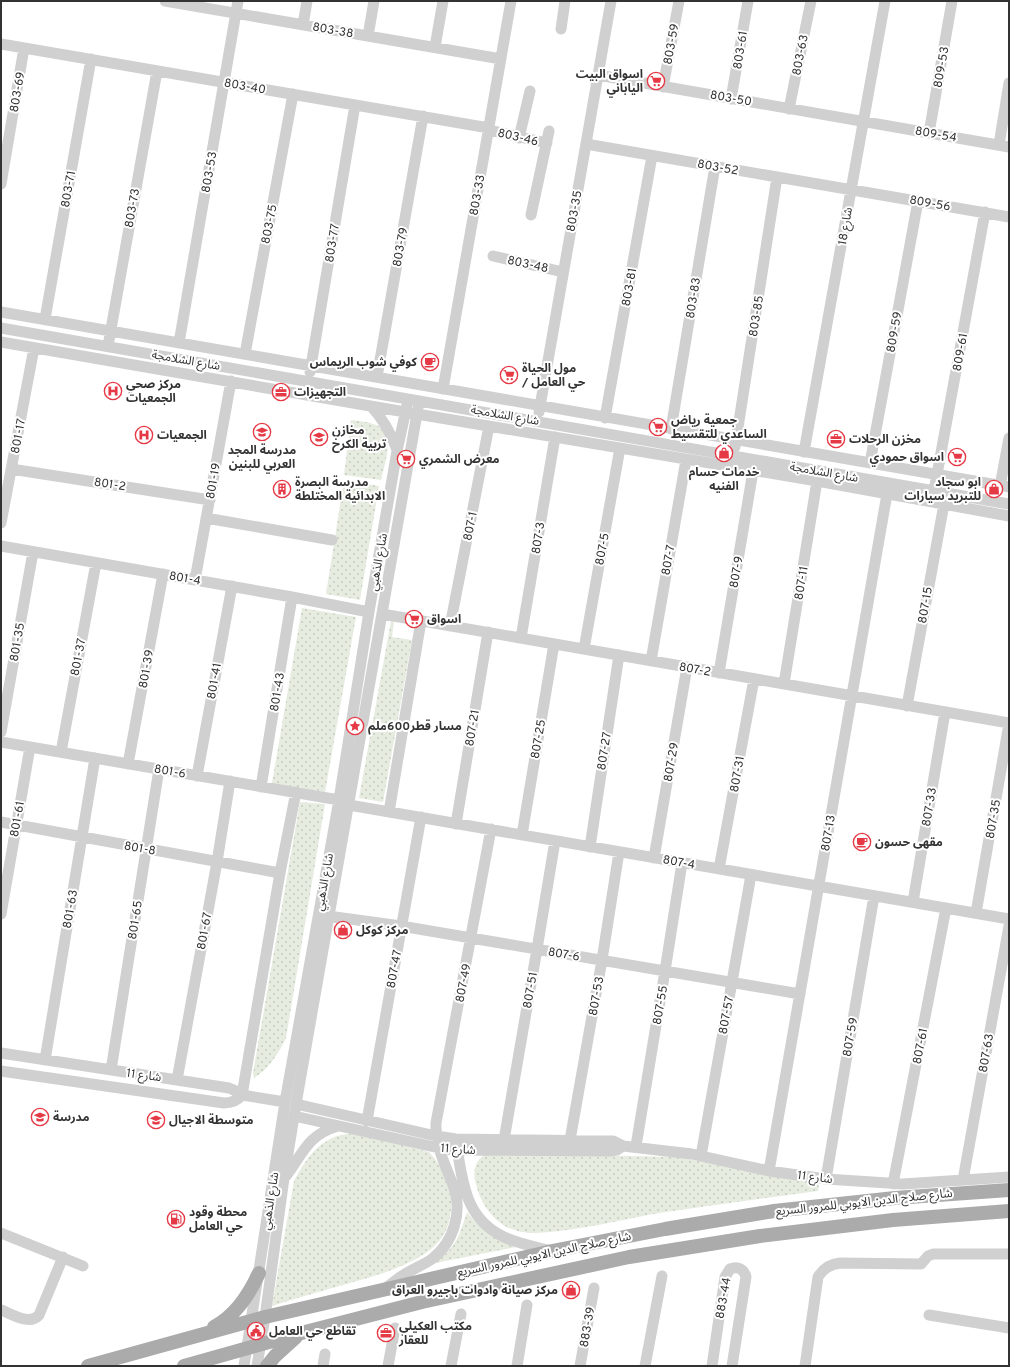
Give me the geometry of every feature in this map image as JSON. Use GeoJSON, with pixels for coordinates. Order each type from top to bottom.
{"type":"FeatureCollection","features":[{"type":"Feature","properties":{"kind":"main road","name":"شارع صلاح الدين الايوبي للمرور السريع"},"geometry":{"type":"LineString","coordinates":[[88,1366],[265,1317],[552,1251],[672,1227],[774,1210],[895,1198],[1009,1190]]}},
{"type":"Feature","properties":{"kind":"main road","name":"شارع صلاح الدين الايوبي للمرور السريع"},"geometry":{"type":"LineString","coordinates":[[184,1366],[305,1332],[422,1302],[629,1257],[760,1236],[893,1220],[1009,1211]]}},
{"type":"Feature","properties":{"kind":"main road"},"geometry":{"type":"LineString","coordinates":[[202,1334],[221,1322],[242,1303],[252,1289],[259,1273]]}},
{"type":"Feature","properties":{"kind":"main road"},"geometry":{"type":"LineString","coordinates":[[267,1366],[289,1342],[305,1332]]}},
{"type":"Feature","properties":{"kind":"street","name":"803-38"},"geometry":{"type":"LineString","coordinates":[[166,1],[501,59]]}},
{"type":"Feature","properties":{"kind":"street","name":"803-53"},"geometry":{"type":"LineString","coordinates":[[179,343],[238,1]]}},
{"type":"Feature","properties":{"kind":"street"},"geometry":{"type":"LineString","coordinates":[[303,25],[307,1]]}},
{"type":"Feature","properties":{"kind":"street"},"geometry":{"type":"LineString","coordinates":[[368,36],[374,1]]}},
{"type":"Feature","properties":{"kind":"street"},"geometry":{"type":"LineString","coordinates":[[435,47],[444,1]]}},
{"type":"Feature","properties":{"kind":"street","name":"803-33"},"geometry":{"type":"LineString","coordinates":[[443,389],[511,1]]}},
{"type":"Feature","properties":{"kind":"street"},"geometry":{"type":"LineString","coordinates":[[560,29],[565,1]]}},
{"type":"Feature","properties":{"kind":"street","name":"803-35"},"geometry":{"type":"LineString","coordinates":[[537,421],[610,1]]}},
{"type":"Feature","properties":{"kind":"street","name":"803-59"},"geometry":{"type":"LineString","coordinates":[[664,87],[679,1]]}},
{"type":"Feature","properties":{"kind":"street","name":"803-61"},"geometry":{"type":"LineString","coordinates":[[732,99],[748,1]]}},
{"type":"Feature","properties":{"kind":"street","name":"803-63"},"geometry":{"type":"LineString","coordinates":[[789,109],[811,1]]}},
{"type":"Feature","properties":{"kind":"street","name":"شارع 18"},"geometry":{"type":"LineString","coordinates":[[804,452],[885,1]]}},
{"type":"Feature","properties":{"kind":"street","name":"809-53"},"geometry":{"type":"LineString","coordinates":[[929,133],[952,1]]}},
{"type":"Feature","properties":{"kind":"street","name":"803-40"},"geometry":{"type":"LineString","coordinates":[[1,44],[423,116],[489,129]]}},
{"type":"Feature","properties":{"kind":"street","name":"803-69"},"geometry":{"type":"LineString","coordinates":[[1,184],[24,48]]}},
{"type":"Feature","properties":{"kind":"street","name":"803-71"},"geometry":{"type":"LineString","coordinates":[[45,319],[91,59]]}},
{"type":"Feature","properties":{"kind":"street","name":"803-73"},"geometry":{"type":"LineString","coordinates":[[108,346],[157,71]]}},
{"type":"Feature","properties":{"kind":"street","name":"803-50"},"geometry":{"type":"LineString","coordinates":[[598,75],[863,122]]}},
{"type":"Feature","properties":{"kind":"street"},"geometry":{"type":"LineString","coordinates":[[1004,146],[1009,83]]}},
{"type":"Feature","properties":{"kind":"street"},"geometry":{"type":"LineString","coordinates":[[519,138],[530,91]]}},
{"type":"Feature","properties":{"kind":"street","name":"803-75"},"geometry":{"type":"LineString","coordinates":[[245,354],[293,94]]}},
{"type":"Feature","properties":{"kind":"street","name":"803-77"},"geometry":{"type":"LineString","coordinates":[[308,381],[355,105]]}},
{"type":"Feature","properties":{"kind":"street","name":"803-79"},"geometry":{"type":"LineString","coordinates":[[377,378],[423,116]]}},
{"type":"Feature","properties":{"kind":"street","name":"809-54"},"geometry":{"type":"LineString","coordinates":[[863,122],[1004,146]]}},
{"type":"Feature","properties":{"kind":"street","name":"803-46"},"geometry":{"type":"LineString","coordinates":[[489,129],[519,138],[547,143]]}},
{"type":"Feature","properties":{"kind":"street"},"geometry":{"type":"LineString","coordinates":[[532,214],[549,131]]}},
{"type":"Feature","properties":{"kind":"street","name":"803-52"},"geometry":{"type":"LineString","coordinates":[[586,144],[851,190]]}},
{"type":"Feature","properties":{"kind":"street","name":"803-81"},"geometry":{"type":"LineString","coordinates":[[605,418],[652,156]]}},
{"type":"Feature","properties":{"kind":"street","name":"803-83"},"geometry":{"type":"LineString","coordinates":[[671,429],[715,166]]}},
{"type":"Feature","properties":{"kind":"street","name":"803-85"},"geometry":{"type":"LineString","coordinates":[[734,456],[777,177]]}},
{"type":"Feature","properties":{"kind":"street","name":"809-56"},"geometry":{"type":"LineString","coordinates":[[851,190],[1009,216]]}},
{"type":"Feature","properties":{"kind":"street","name":"809-59"},"geometry":{"type":"LineString","coordinates":[[870,463],[918,201]]}},
{"type":"Feature","properties":{"kind":"street","name":"809-61"},"geometry":{"type":"LineString","coordinates":[[934,492],[985,212]]}},
{"type":"Feature","properties":{"kind":"street","name":"803-48"},"geometry":{"type":"LineString","coordinates":[[493,256],[563,272]]}},
{"type":"Feature","properties":{"kind":"street"},"geometry":{"type":"LineString","coordinates":[[1,312],[605,418],[1005,486],[1009,438]]}},
{"type":"Feature","properties":{"kind":"street","name":"شارع الشلامجة"},"geometry":{"type":"LineString","coordinates":[[1,328],[1009,504]]}},
{"type":"Feature","properties":{"kind":"street","name":"شارع الشلامجة"},"geometry":{"type":"LineString","coordinates":[[1,342],[686,460],[817,481],[1009,516]]}},
{"type":"Feature","properties":{"kind":"street","name":"801-17"},"geometry":{"type":"LineString","coordinates":[[1,523],[34,348]]}},
{"type":"Feature","properties":{"kind":"street","name":"801-19"},"geometry":{"type":"LineString","coordinates":[[195,580],[230,381]]}},
{"type":"Feature","properties":{"kind":"street","name":"شارع الذهبي"},"geometry":{"type":"LineString","coordinates":[[257,1366],[251,1321],[285,1102],[339,800],[369,612],[397,451],[405,412],[414,400]]}},
{"type":"Feature","properties":{"kind":"street","name":"شارع الذهبي"},"geometry":{"type":"LineString","coordinates":[[244,1366],[254,1347],[265,1317],[284,1178],[296,1104],[417,414],[414,400]]}},
{"type":"Feature","properties":{"kind":"street"},"geometry":{"type":"LineString","coordinates":[[372,406],[385,422],[397,451]]}},
{"type":"Feature","properties":{"kind":"street","name":"807-1"},"geometry":{"type":"LineString","coordinates":[[450,626],[489,426]]}},
{"type":"Feature","properties":{"kind":"street","name":"807-3"},"geometry":{"type":"LineString","coordinates":[[521,638],[555,437]]}},
{"type":"Feature","properties":{"kind":"street","name":"807-5"},"geometry":{"type":"LineString","coordinates":[[584,649],[620,448]]}},
{"type":"Feature","properties":{"kind":"street","name":"807-7"},"geometry":{"type":"LineString","coordinates":[[650,661],[686,460]]}},
{"type":"Feature","properties":{"kind":"street","name":"801-2"},"geometry":{"type":"LineString","coordinates":[[11,469],[210,500]]}},
{"type":"Feature","properties":{"kind":"street","name":"807-9"},"geometry":{"type":"LineString","coordinates":[[719,673],[753,471]]}},
{"type":"Feature","properties":{"kind":"street","name":"807-11"},"geometry":{"type":"LineString","coordinates":[[784,684],[817,481]]}},
{"type":"Feature","properties":{"kind":"street","name":"807-13"},"geometry":{"type":"LineString","coordinates":[[769,1171],[887,494]]}},
{"type":"Feature","properties":{"kind":"street","name":"807-15"},"geometry":{"type":"LineString","coordinates":[[907,706],[944,504]]}},
{"type":"Feature","properties":{"kind":"street"},"geometry":{"type":"LineString","coordinates":[[206,518],[332,540]]}},
{"type":"Feature","properties":{"kind":"street","name":"801-4"},"geometry":{"type":"LineString","coordinates":[[1,546],[232,586],[369,612]]}},
{"type":"Feature","properties":{"kind":"street","name":"801-35"},"geometry":{"type":"LineString","coordinates":[[1,732],[33,552]]}},
{"type":"Feature","properties":{"kind":"street","name":"801-37"},"geometry":{"type":"LineString","coordinates":[[61,752],[96,563]]}},
{"type":"Feature","properties":{"kind":"street","name":"801-39"},"geometry":{"type":"LineString","coordinates":[[128,764],[163,574]]}},
{"type":"Feature","properties":{"kind":"street","name":"801-41"},"geometry":{"type":"LineString","coordinates":[[197,776],[232,586]]}},
{"type":"Feature","properties":{"kind":"street","name":"801-43"},"geometry":{"type":"LineString","coordinates":[[261,787],[292,597]]}},
{"type":"Feature","properties":{"kind":"street","name":"807-2"},"geometry":{"type":"LineString","coordinates":[[382,614],[1009,724]]}},
{"type":"Feature","properties":{"kind":"street"},"geometry":{"type":"LineString","coordinates":[[389,812],[421,621]]}},
{"type":"Feature","properties":{"kind":"street","name":"807-21"},"geometry":{"type":"LineString","coordinates":[[456,824],[488,632]]}},
{"type":"Feature","properties":{"kind":"street","name":"807-25"},"geometry":{"type":"LineString","coordinates":[[522,835],[554,644]]}},
{"type":"Feature","properties":{"kind":"street","name":"807-27"},"geometry":{"type":"LineString","coordinates":[[590,847],[619,655]]}},
{"type":"Feature","properties":{"kind":"street","name":"807-29"},"geometry":{"type":"LineString","coordinates":[[654,858],[687,667]]}},
{"type":"Feature","properties":{"kind":"street","name":"807-31"},"geometry":{"type":"LineString","coordinates":[[720,869],[754,679]]}},
{"type":"Feature","properties":{"kind":"street","name":"807-33"},"geometry":{"type":"LineString","coordinates":[[913,902],[945,712]]}},
{"type":"Feature","properties":{"kind":"street","name":"807-35"},"geometry":{"type":"LineString","coordinates":[[976,913],[1009,724]]}},
{"type":"Feature","properties":{"kind":"street","name":"801-6"},"geometry":{"type":"LineString","coordinates":[[1,742],[339,800]]}},
{"type":"Feature","properties":{"kind":"street","name":"801-61"},"geometry":{"type":"LineString","coordinates":[[1,914],[30,747]]}},
{"type":"Feature","properties":{"kind":"street","name":"801-63"},"geometry":{"type":"LineString","coordinates":[[45,1060],[95,758]]}},
{"type":"Feature","properties":{"kind":"street","name":"801-65"},"geometry":{"type":"LineString","coordinates":[[111,1070],[159,769]]}},
{"type":"Feature","properties":{"kind":"street","name":"801-67"},"geometry":{"type":"LineString","coordinates":[[177,1080],[217,862],[230,781]]}},
{"type":"Feature","properties":{"kind":"street"},"geometry":{"type":"LineString","coordinates":[[1,1071],[224,1103],[232,1102],[242,1095],[280,873],[296,792]]}},
{"type":"Feature","properties":{"kind":"street","name":"807-4"},"geometry":{"type":"LineString","coordinates":[[349,805],[1009,919]]}},
{"type":"Feature","properties":{"kind":"street","name":"807-47"},"geometry":{"type":"LineString","coordinates":[[367,1121],[421,817]]}},
{"type":"Feature","properties":{"kind":"street","name":"801-8"},"geometry":{"type":"LineString","coordinates":[[1,822],[280,873]]}},
{"type":"Feature","properties":{"kind":"street","name":"807-49"},"geometry":{"type":"LineString","coordinates":[[383,1290],[400,1277],[424,1264],[439,1253],[445,1246],[453,1229],[457,1215],[457,1200],[439,1148],[436,1136],[436,1123],[491,830]]}},
{"type":"Feature","properties":{"kind":"street","name":"807-51"},"geometry":{"type":"LineString","coordinates":[[504,1140],[555,841]]}},
{"type":"Feature","properties":{"kind":"street","name":"807-53"},"geometry":{"type":"LineString","coordinates":[[570,1140],[602,960],[619,852]]}},
{"type":"Feature","properties":{"kind":"street","name":"807-55"},"geometry":{"type":"LineString","coordinates":[[636,1146],[682,863]]}},
{"type":"Feature","properties":{"kind":"street","name":"807-57"},"geometry":{"type":"LineString","coordinates":[[701,1156],[751,875]]}},
{"type":"Feature","properties":{"kind":"street","name":"807-59"},"geometry":{"type":"LineString","coordinates":[[826,1179],[874,896]]}},
{"type":"Feature","properties":{"kind":"street","name":"807-61"},"geometry":{"type":"LineString","coordinates":[[893,1184],[946,908]]}},
{"type":"Feature","properties":{"kind":"street","name":"807-6"},"geometry":{"type":"LineString","coordinates":[[328,916],[401,926],[800,994]]}},
{"type":"Feature","properties":{"kind":"street","name":"807-63"},"geometry":{"type":"LineString","coordinates":[[963,1180],[1009,926]]}},
{"type":"Feature","properties":{"kind":"street","name":"شارع 11"},"geometry":{"type":"LineString","coordinates":[[1,1053],[229,1088],[242,1095],[285,1102]]}},
{"type":"Feature","properties":{"kind":"street","name":"شارع 11"},"geometry":{"type":"LineString","coordinates":[[296,1104],[367,1121],[456,1139],[613,1141],[623,1146],[636,1146],[701,1156],[769,1171],[826,1179],[893,1184],[1009,1177]]}},
{"type":"Feature","properties":{"kind":"street","name":"شارع 11"},"geometry":{"type":"LineString","coordinates":[[294,1116],[439,1148],[458,1150],[610,1151],[617,1150],[623,1146]]}},
{"type":"Feature","properties":{"kind":"street"},"geometry":{"type":"LineString","coordinates":[[284,1178],[311,1141],[329,1129],[339,1126]]}},
{"type":"Feature","properties":{"kind":"street"},"geometry":{"type":"LineString","coordinates":[[456,1139],[465,1191],[471,1206],[482,1221],[505,1237],[552,1251]]}},
{"type":"Feature","properties":{"kind":"street"},"geometry":{"type":"LineString","coordinates":[[1,1233],[83,1266]]}},
{"type":"Feature","properties":{"kind":"street"},"geometry":{"type":"LineString","coordinates":[[805,1366],[818,1277],[823,1270],[830,1265],[840,1263],[921,1264],[928,1256],[934,1254],[1009,1254]]}},
{"type":"Feature","properties":{"kind":"street"},"geometry":{"type":"LineString","coordinates":[[1,1310],[29,1320],[36,1318],[62,1257]]}},
{"type":"Feature","properties":{"kind":"street","name":"883-44"},"geometry":{"type":"LineString","coordinates":[[712,1366],[725,1277],[730,1269],[737,1268],[742,1270],[746,1277],[732,1366]]}},
{"type":"Feature","properties":{"kind":"street"},"geometry":{"type":"LineString","coordinates":[[645,1366],[662,1276]]}},
{"type":"Feature","properties":{"kind":"street","name":"883-39"},"geometry":{"type":"LineString","coordinates":[[580,1366],[594,1288]]}},
{"type":"Feature","properties":{"kind":"street"},"geometry":{"type":"LineString","coordinates":[[517,1366],[527,1305]]}},
{"type":"Feature","properties":{"kind":"street"},"geometry":{"type":"LineString","coordinates":[[451,1366],[461,1314]]}},
{"type":"Feature","properties":{"kind":"street"},"geometry":{"type":"LineString","coordinates":[[929,1315],[1009,1328]]}},
{"type":"Feature","properties":{"kind":"street"},"geometry":{"type":"LineString","coordinates":[[388,1366],[394,1328]]}},
{"type":"Feature","properties":{"kind":"street"},"geometry":{"type":"LineString","coordinates":[[323,1366],[325,1354]]}},
{"type":"Feature","properties":{"kind":"shaded area"},"geometry":{"type":"Polygon","coordinates":[[[351,420],[376,425],[386,434],[388,450],[381,480],[344,475],[351,420]]]}},
{"type":"Feature","properties":{"kind":"shaded area"},"geometry":{"type":"Polygon","coordinates":[[[344,480],[379,486],[360,600],[326,594],[344,480]]]}},
{"type":"Feature","properties":{"kind":"shaded area"},"geometry":{"type":"Polygon","coordinates":[[[302,608],[356,617],[325,792],[272,783],[302,608]]]}},
{"type":"Feature","properties":{"kind":"shaded area"},"geometry":{"type":"Polygon","coordinates":[[[391,621],[394,621],[392,637],[412,640],[383,802],[359,798],[391,621]]]}},
{"type":"Feature","properties":{"kind":"shaded area"},"geometry":{"type":"Polygon","coordinates":[[[300,802],[325,804],[286,1038],[273,1061],[254,1078],[253,1073],[300,802]]]}},
{"type":"Feature","properties":{"kind":"shaded area"},"geometry":{"type":"Polygon","coordinates":[[[357,1133],[429,1152],[443,1171],[451,1194],[451,1213],[445,1233],[431,1249],[406,1264],[392,1270],[272,1306],[294,1181],[307,1159],[318,1147],[341,1135],[357,1133]]]}},
{"type":"Feature","properties":{"kind":"shaded area"},"geometry":{"type":"Polygon","coordinates":[[[487,1153],[677,1157],[817,1182],[819,1186],[818,1191],[659,1213],[572,1229],[528,1233],[510,1229],[503,1225],[491,1214],[481,1199],[474,1175],[477,1162],[487,1153]]]}},
{"type":"Feature","properties":{"kind":"shaded area"},"geometry":{"type":"Polygon","coordinates":[[[467,1212],[483,1229],[502,1241],[516,1247],[435,1263],[448,1252],[456,1241],[467,1212]]]}},
{"type":"Feature","properties":{"kind":"place","name":"اسواق البيت الياباني"},"geometry":{"type":"Point","coordinates":[656,81]}},
{"type":"Feature","properties":{"kind":"place","name":"كوفي شوب الريماس"},"geometry":{"type":"Point","coordinates":[430,362]}},
{"type":"Feature","properties":{"kind":"place","name":"مول الحياة / حي العامل"},"geometry":{"type":"Point","coordinates":[509,375]}},
{"type":"Feature","properties":{"kind":"place","name":"مركز صحي الجمعيات"},"geometry":{"type":"Point","coordinates":[113,391]}},
{"type":"Feature","properties":{"kind":"place","name":"التجهيزات"},"geometry":{"type":"Point","coordinates":[281,392]}},
{"type":"Feature","properties":{"kind":"place","name":"جمعية رياض الساعدي للتقسيط"},"geometry":{"type":"Point","coordinates":[658,427]}},
{"type":"Feature","properties":{"kind":"place","name":"مدرسة المجد العربي للبنين"},"geometry":{"type":"Point","coordinates":[262,432]}},
{"type":"Feature","properties":{"kind":"place","name":"الجمعيات"},"geometry":{"type":"Point","coordinates":[144,435]}},
{"type":"Feature","properties":{"kind":"place","name":"مخازن تربية الكرخ"},"geometry":{"type":"Point","coordinates":[319,437]}},
{"type":"Feature","properties":{"kind":"place","name":"مخزن الرحلات"},"geometry":{"type":"Point","coordinates":[836,439]}},
{"type":"Feature","properties":{"kind":"place","name":"خدمات حسام الفنيه"},"geometry":{"type":"Point","coordinates":[724,453]}},
{"type":"Feature","properties":{"kind":"place","name":"اسواق حمودي"},"geometry":{"type":"Point","coordinates":[957,457]}},
{"type":"Feature","properties":{"kind":"place","name":"معرض الشمري"},"geometry":{"type":"Point","coordinates":[406,459]}},
{"type":"Feature","properties":{"kind":"place","name":"مدرسة البصرة الابدائية المختلطة"},"geometry":{"type":"Point","coordinates":[282,489]}},
{"type":"Feature","properties":{"kind":"place","name":"ابو سجاد للتبريد سيارات"},"geometry":{"type":"Point","coordinates":[994,489]}},
{"type":"Feature","properties":{"kind":"place","name":"اسواق"},"geometry":{"type":"Point","coordinates":[414,619]}},
{"type":"Feature","properties":{"kind":"place","name":"مسار قطر600ملم"},"geometry":{"type":"Point","coordinates":[355,726]}},
{"type":"Feature","properties":{"kind":"place","name":"مقهى حسون"},"geometry":{"type":"Point","coordinates":[862,842]}},
{"type":"Feature","properties":{"kind":"place","name":"مركز كوكل"},"geometry":{"type":"Point","coordinates":[343,930]}},
{"type":"Feature","properties":{"kind":"place","name":"مدرسة"},"geometry":{"type":"Point","coordinates":[40,1117]}},
{"type":"Feature","properties":{"kind":"place","name":"متوسطة الاجيال"},"geometry":{"type":"Point","coordinates":[156,1120]}},
{"type":"Feature","properties":{"kind":"place","name":"محطة وقود حي العامل"},"geometry":{"type":"Point","coordinates":[176,1219]}},
{"type":"Feature","properties":{"kind":"place","name":"مركز صيانة وادوات باجيرو العراق"},"geometry":{"type":"Point","coordinates":[571,1290]}},
{"type":"Feature","properties":{"kind":"place","name":"تقاطع حي العامل"},"geometry":{"type":"Point","coordinates":[256,1331]}},
{"type":"Feature","properties":{"kind":"place","name":"مكتب العكيلي للعقار"},"geometry":{"type":"Point","coordinates":[386,1333]}}]}
